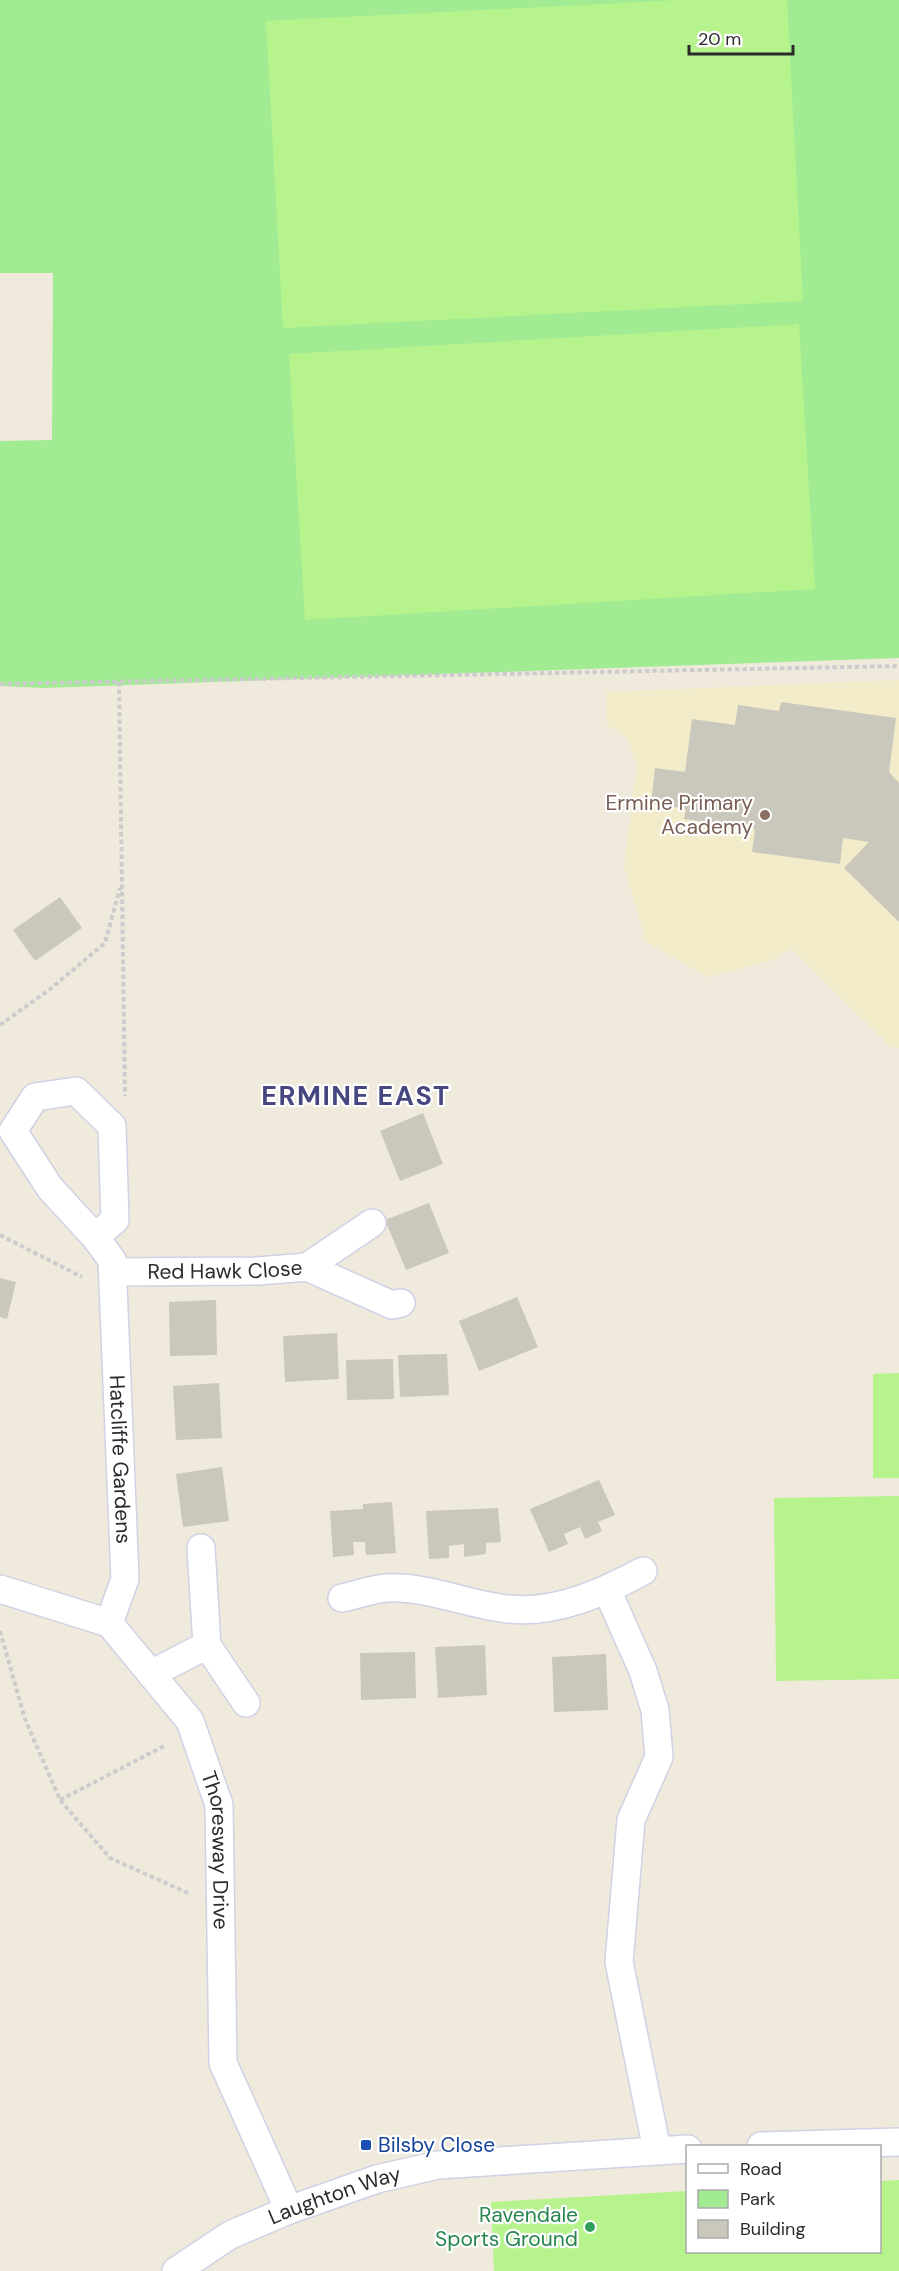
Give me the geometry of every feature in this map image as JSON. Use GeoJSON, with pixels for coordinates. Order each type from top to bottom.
{"type":"FeatureCollection","features":[{"type":"Feature","properties":{"kind":"street","name":"Hatcliffe Gardens"},"geometry":{"type":"LineString","coordinates":[[109,1623],[125,1579],[112,1260],[50,1188],[13,1131],[35,1097],[76,1090],[112,1126]]}},
{"type":"Feature","properties":{"kind":"street"},"geometry":{"type":"LineString","coordinates":[[95,1238],[115,1220],[112,1126]]}},
{"type":"Feature","properties":{"kind":"street"},"geometry":{"type":"LineString","coordinates":[[307,1267],[372,1223]]}},
{"type":"Feature","properties":{"kind":"street","name":"Red Hawk Close"},"geometry":{"type":"LineString","coordinates":[[114,1282],[307,1267],[392,1305],[401,1303]]}},
{"type":"Feature","properties":{"kind":"street"},"geometry":{"type":"LineString","coordinates":[[201,1548],[207,1645],[246,1704]]}},
{"type":"Feature","properties":{"kind":"street"},"geometry":{"type":"LineString","coordinates":[[342,1598],[386,1588],[439,1594],[509,1609],[558,1606],[607,1590],[643,1571]]}},
{"type":"Feature","properties":{"kind":"street"},"geometry":{"type":"LineString","coordinates":[[0,1589],[109,1623]]}},
{"type":"Feature","properties":{"kind":"street"},"geometry":{"type":"LineString","coordinates":[[607,1590],[643,1671],[655,1710],[659,1757],[631,1820],[619,1962],[657,2150]]}},
{"type":"Feature","properties":{"kind":"street","name":"Thoresway Drive"},"geometry":{"type":"LineString","coordinates":[[109,1623],[190,1721],[219,1805],[223,2063],[290,2210]]}},
{"type":"Feature","properties":{"kind":"street"},"geometry":{"type":"LineString","coordinates":[[151,1674],[207,1645]]}},
{"type":"Feature","properties":{"kind":"street"},"geometry":{"type":"LineString","coordinates":[[796,2145],[899,2142]]}},
{"type":"Feature","properties":{"kind":"street","name":"Laughton Way"},"geometry":{"type":"LineString","coordinates":[[176,2271],[230,2235],[290,2210],[376,2179],[438,2166],[686,2149]]}},
{"type":"Feature","properties":{"kind":"path"},"geometry":{"type":"LineString","coordinates":[[0,684],[899,666]]}},
{"type":"Feature","properties":{"kind":"path"},"geometry":{"type":"LineString","coordinates":[[112,1126],[126,1106],[119,682]]}},
{"type":"Feature","properties":{"kind":"path"},"geometry":{"type":"LineString","coordinates":[[0,1025],[49,990],[105,943],[122,881]]}},
{"type":"Feature","properties":{"kind":"path"},"geometry":{"type":"LineString","coordinates":[[0,1235],[114,1282]]}},
{"type":"Feature","properties":{"kind":"path"},"geometry":{"type":"LineString","coordinates":[[0,1630],[25,1719],[60,1800],[110,1858],[221,1908]]}},
{"type":"Feature","properties":{"kind":"path"},"geometry":{"type":"LineString","coordinates":[[60,1800],[193,1730]]}},
{"type":"Feature","properties":{"kind":"shaded area","name":"Ermine Primary Academy"},"geometry":{"type":"Polygon","coordinates":[[[899,680],[899,1048],[891,1047],[791,948],[770,961],[708,977],[646,942],[624,866],[637,765],[626,737],[607,725],[606,692],[899,680]]]}},
{"type":"Feature","properties":{"kind":"green space"},"geometry":{"type":"Polygon","coordinates":[[[0,0],[899,0],[899,658],[43,688],[0,686],[0,441],[52,440],[53,273],[0,273],[0,0]]]}},
{"type":"Feature","properties":{"kind":"green space"},"geometry":{"type":"Polygon","coordinates":[[[679,0],[787,0],[803,301],[283,328],[266,21],[679,0]]]}},
{"type":"Feature","properties":{"kind":"green space"},"geometry":{"type":"Polygon","coordinates":[[[799,324],[815,589],[305,620],[289,354],[799,324]]]}},
{"type":"Feature","properties":{"kind":"green space"},"geometry":{"type":"Polygon","coordinates":[[[899,1373],[899,1478],[873,1478],[873,1374],[899,1373]]]}},
{"type":"Feature","properties":{"kind":"green space"},"geometry":{"type":"Polygon","coordinates":[[[899,1496],[899,1679],[776,1681],[774,1498],[899,1496]]]}},
{"type":"Feature","properties":{"kind":"green space","name":"Ravendale Sports Ground"},"geometry":{"type":"Polygon","coordinates":[[[899,2180],[899,2271],[494,2271],[491,2202],[686,2191],[686,2253],[881,2253],[881,2181],[899,2180]]]}},
{"type":"Feature","properties":{"kind":"building"},"geometry":{"type":"Polygon","coordinates":[[[781,702],[896,718],[889,772],[899,783],[899,922],[844,868],[869,842],[843,838],[840,864],[752,852],[755,829],[684,819],[686,809],[651,803],[655,768],[685,772],[692,719],[735,725],[738,705],[779,711],[781,702]]]}},
{"type":"Feature","properties":{"kind":"building"},"geometry":{"type":"Polygon","coordinates":[[[60,897],[82,928],[35,961],[13,930],[60,897]]]}},
{"type":"Feature","properties":{"kind":"building"},"geometry":{"type":"Polygon","coordinates":[[[423,1113],[443,1164],[400,1181],[380,1131],[423,1113]]]}},
{"type":"Feature","properties":{"kind":"building"},"geometry":{"type":"Polygon","coordinates":[[[429,1203],[449,1253],[406,1270],[385,1220],[429,1203]]]}},
{"type":"Feature","properties":{"kind":"building"},"geometry":{"type":"Polygon","coordinates":[[[0,1278],[16,1282],[7,1319],[0,1317],[0,1278]]]}},
{"type":"Feature","properties":{"kind":"building"},"geometry":{"type":"Polygon","coordinates":[[[517,1297],[538,1347],[479,1371],[459,1321],[517,1297]]]}},
{"type":"Feature","properties":{"kind":"building"},"geometry":{"type":"Polygon","coordinates":[[[216,1300],[217,1355],[170,1356],[169,1302],[216,1300]]]}},
{"type":"Feature","properties":{"kind":"building"},"geometry":{"type":"Polygon","coordinates":[[[337,1333],[339,1379],[285,1382],[283,1336],[337,1333]]]}},
{"type":"Feature","properties":{"kind":"building"},"geometry":{"type":"Polygon","coordinates":[[[447,1354],[449,1395],[400,1397],[398,1355],[447,1354]]]}},
{"type":"Feature","properties":{"kind":"building"},"geometry":{"type":"Polygon","coordinates":[[[393,1359],[394,1399],[347,1400],[346,1360],[393,1359]]]}},
{"type":"Feature","properties":{"kind":"building"},"geometry":{"type":"Polygon","coordinates":[[[219,1383],[222,1438],[176,1440],[173,1386],[219,1383]]]}},
{"type":"Feature","properties":{"kind":"building"},"geometry":{"type":"Polygon","coordinates":[[[222,1467],[229,1521],[183,1527],[176,1474],[222,1467]]]}},
{"type":"Feature","properties":{"kind":"building"},"geometry":{"type":"Polygon","coordinates":[[[599,1480],[615,1515],[598,1522],[602,1531],[585,1539],[580,1527],[564,1534],[568,1544],[549,1552],[530,1509],[599,1480]]]}},
{"type":"Feature","properties":{"kind":"building"},"geometry":{"type":"Polygon","coordinates":[[[392,1502],[396,1553],[366,1555],[365,1542],[353,1542],[354,1555],[333,1557],[330,1511],[363,1509],[363,1504],[392,1502]]]}},
{"type":"Feature","properties":{"kind":"building"},"geometry":{"type":"Polygon","coordinates":[[[498,1508],[501,1542],[486,1543],[486,1554],[464,1557],[464,1544],[449,1546],[449,1558],[429,1559],[426,1511],[498,1508]]]}},
{"type":"Feature","properties":{"kind":"building"},"geometry":{"type":"Polygon","coordinates":[[[485,1645],[487,1695],[438,1698],[435,1647],[485,1645]]]}},
{"type":"Feature","properties":{"kind":"building"},"geometry":{"type":"Polygon","coordinates":[[[415,1652],[416,1698],[361,1700],[360,1653],[415,1652]]]}},
{"type":"Feature","properties":{"kind":"building"},"geometry":{"type":"Polygon","coordinates":[[[606,1654],[608,1710],[554,1712],[552,1657],[606,1654]]]}},
{"type":"Feature","properties":{"kind":"place","name":"Ermine Primary Academy"},"geometry":{"type":"Point","coordinates":[765,815]}},
{"type":"Feature","properties":{"kind":"place","name":"Bilsby Close"},"geometry":{"type":"Point","coordinates":[366,2145]}},
{"type":"Feature","properties":{"kind":"place","name":"Ravendale Sports Ground"},"geometry":{"type":"Point","coordinates":[590,2227]}},
{"type":"Feature","properties":{"kind":"district","name":"ERMINE EAST"},"geometry":{"type":"Point","coordinates":[356,1096]}}]}
